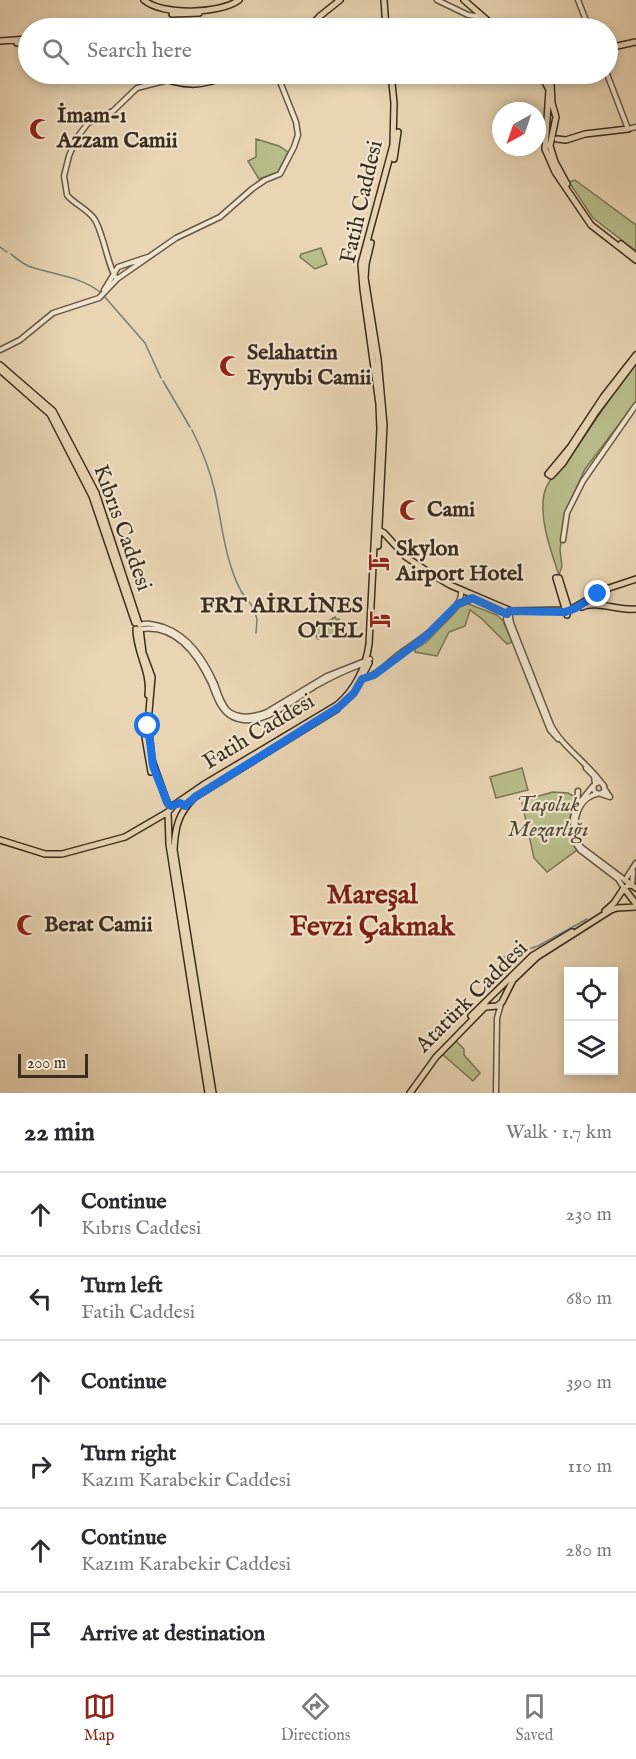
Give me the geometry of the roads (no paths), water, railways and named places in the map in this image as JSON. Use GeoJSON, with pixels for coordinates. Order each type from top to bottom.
{"type":"FeatureCollection","features":[{"type":"Feature","properties":{"kind":"main road"},"geometry":{"type":"LineString","coordinates":[[142,0],[169,10],[203,11],[229,6],[239,0]]}},
{"type":"Feature","properties":{"kind":"main road"},"geometry":{"type":"LineString","coordinates":[[318,18],[340,0]]}},
{"type":"Feature","properties":{"kind":"main road"},"geometry":{"type":"LineString","coordinates":[[384,0],[385,18]]}},
{"type":"Feature","properties":{"kind":"main road"},"geometry":{"type":"LineString","coordinates":[[464,0],[483,17]]}},
{"type":"Feature","properties":{"kind":"main road"},"geometry":{"type":"LineString","coordinates":[[0,43],[18,42]]}},
{"type":"Feature","properties":{"kind":"main road"},"geometry":{"type":"LineString","coordinates":[[618,48],[634,44]]}},
{"type":"Feature","properties":{"kind":"main road","name":"Fatih Caddesi"},"geometry":{"type":"LineString","coordinates":[[213,1093],[174,850],[177,822],[185,806],[195,797],[339,707],[354,693],[362,679],[368,660],[384,454],[384,416],[365,278],[366,264],[397,145],[398,104],[394,84]]}},
{"type":"Feature","properties":{"kind":"main road"},"geometry":{"type":"LineString","coordinates":[[546,118],[549,90],[547,84]]}},
{"type":"Feature","properties":{"kind":"main road"},"geometry":{"type":"LineString","coordinates":[[551,84],[552,103],[556,117],[551,150],[562,180],[593,223],[636,256]]}},
{"type":"Feature","properties":{"kind":"main road"},"geometry":{"type":"LineString","coordinates":[[546,118],[551,114],[556,117]]}},
{"type":"Feature","properties":{"kind":"main road"},"geometry":{"type":"LineString","coordinates":[[546,134],[566,140],[585,134],[628,129]]}},
{"type":"Feature","properties":{"kind":"main road"},"geometry":{"type":"LineString","coordinates":[[546,153],[591,225],[636,260]]}},
{"type":"Feature","properties":{"kind":"main road"},"geometry":{"type":"LineString","coordinates":[[549,475],[573,449],[605,397],[636,357]]}},
{"type":"Feature","properties":{"kind":"main road","name":"Kıbrıs Caddesi"},"geometry":{"type":"LineString","coordinates":[[0,365],[53,411],[96,494],[139,627],[143,653],[152,677],[148,728],[153,766],[168,804],[174,805]]}},
{"type":"Feature","properties":{"kind":"main road"},"geometry":{"type":"LineString","coordinates":[[0,370],[50,414],[92,496],[139,627],[142,660],[149,680],[144,724],[147,758],[168,812],[169,844],[208,1093]]}},
{"type":"Feature","properties":{"kind":"main road"},"geometry":{"type":"LineString","coordinates":[[377,531],[408,562],[442,584],[509,613],[567,612],[586,605],[636,609]]}},
{"type":"Feature","properties":{"kind":"main road"},"geometry":{"type":"LineString","coordinates":[[377,531],[406,557],[430,573],[509,613]]}},
{"type":"Feature","properties":{"kind":"main road"},"geometry":{"type":"LineString","coordinates":[[558,578],[567,612]]}},
{"type":"Feature","properties":{"kind":"main road"},"geometry":{"type":"LineString","coordinates":[[567,612],[596,595],[636,579]]}},
{"type":"Feature","properties":{"kind":"main road"},"geometry":{"type":"LineString","coordinates":[[596,595],[595,600],[601,605]]}},
{"type":"Feature","properties":{"kind":"main road"},"geometry":{"type":"LineString","coordinates":[[458,604],[472,598]]}},
{"type":"Feature","properties":{"kind":"main road","name":"Fatih Caddesi"},"geometry":{"type":"LineString","coordinates":[[0,840],[45,854],[62,854],[125,837],[337,705],[351,691],[368,660]]}},
{"type":"Feature","properties":{"kind":"main road"},"geometry":{"type":"LineString","coordinates":[[174,805],[180,803],[185,806]]}},
{"type":"Feature","properties":{"kind":"main road"},"geometry":{"type":"LineString","coordinates":[[156,819],[177,822]]}},
{"type":"Feature","properties":{"kind":"main road"},"geometry":{"type":"LineString","coordinates":[[623,879],[634,887]]}},
{"type":"Feature","properties":{"kind":"main road"},"geometry":{"type":"LineString","coordinates":[[624,888],[636,905]]}},
{"type":"Feature","properties":{"kind":"main road","name":"Atatürk Caddesi"},"geometry":{"type":"LineString","coordinates":[[408,1093],[436,1052],[499,987],[532,957],[609,908],[624,888]]}},
{"type":"Feature","properties":{"kind":"main road","name":"Atatürk Caddesi"},"geometry":{"type":"LineString","coordinates":[[408,1093],[438,1054],[485,1007],[496,1006],[502,1002],[516,976],[541,954],[588,927],[611,910],[636,905]]}},
{"type":"Feature","properties":{"kind":"main road"},"geometry":{"type":"LineString","coordinates":[[499,987],[505,988],[507,993]]}},
{"type":"Feature","properties":{"kind":"main road"},"geometry":{"type":"LineString","coordinates":[[491,995],[492,1006]]}},
{"type":"Feature","properties":{"kind":"street"},"geometry":{"type":"LineString","coordinates":[[437,0],[468,15],[483,17]]}},
{"type":"Feature","properties":{"kind":"street"},"geometry":{"type":"LineString","coordinates":[[578,0],[585,18]]}},
{"type":"Feature","properties":{"kind":"street"},"geometry":{"type":"LineString","coordinates":[[117,279],[95,220],[67,195],[64,172],[76,139],[89,122],[113,111],[137,88],[152,84]]}},
{"type":"Feature","properties":{"kind":"street"},"geometry":{"type":"LineString","coordinates":[[0,350],[20,340],[52,313],[99,298],[130,269],[176,238],[220,217],[252,189],[280,174],[298,135],[296,122],[282,84]]}},
{"type":"Feature","properties":{"kind":"street"},"geometry":{"type":"LineString","coordinates":[[611,84],[628,129],[636,127]]}},
{"type":"Feature","properties":{"kind":"street"},"geometry":{"type":"LineString","coordinates":[[102,294],[113,273],[120,266],[148,257]]}},
{"type":"Feature","properties":{"kind":"street"},"geometry":{"type":"LineString","coordinates":[[111,262],[120,266]]}},
{"type":"Feature","properties":{"kind":"street"},"geometry":{"type":"LineString","coordinates":[[126,264],[130,269]]}},
{"type":"Feature","properties":{"kind":"street"},"geometry":{"type":"LineString","coordinates":[[563,540],[567,513],[576,493],[589,470],[636,405]]}},
{"type":"Feature","properties":{"kind":"street"},"geometry":{"type":"LineString","coordinates":[[362,679],[374,675],[425,637],[458,604],[461,593]]}},
{"type":"Feature","properties":{"kind":"street"},"geometry":{"type":"LineString","coordinates":[[509,613],[509,627],[550,730],[594,776],[594,791],[599,794]]}},
{"type":"Feature","properties":{"kind":"street"},"geometry":{"type":"LineString","coordinates":[[509,613],[551,725],[556,734],[595,773],[610,796],[590,795],[585,799],[576,819],[577,839],[581,847],[623,879],[624,888]]}},
{"type":"Feature","properties":{"kind":"street"},"geometry":{"type":"LineString","coordinates":[[139,627],[168,632],[189,647],[202,666],[220,705],[232,717],[254,719],[271,712],[327,676],[368,660]]}},
{"type":"Feature","properties":{"kind":"street"},"geometry":{"type":"LineString","coordinates":[[594,785],[603,786]]}},
{"type":"Feature","properties":{"kind":"street"},"geometry":{"type":"LineString","coordinates":[[576,807],[594,785]]}},
{"type":"Feature","properties":{"kind":"street"},"geometry":{"type":"LineString","coordinates":[[599,794],[603,786]]}},
{"type":"Feature","properties":{"kind":"street"},"geometry":{"type":"LineString","coordinates":[[578,791],[572,832],[575,844],[618,879],[624,888]]}},
{"type":"Feature","properties":{"kind":"street"},"geometry":{"type":"LineString","coordinates":[[623,879],[635,865]]}},
{"type":"Feature","properties":{"kind":"street"},"geometry":{"type":"LineString","coordinates":[[624,888],[629,885],[634,887],[635,865]]}},
{"type":"Feature","properties":{"kind":"street"},"geometry":{"type":"LineString","coordinates":[[497,1018],[502,1002]]}},
{"type":"Feature","properties":{"kind":"street"},"geometry":{"type":"LineString","coordinates":[[492,1006],[497,1018],[496,1093]]}},
{"type":"Feature","properties":{"kind":"waterway"},"geometry":{"type":"LineString","coordinates":[[0,247],[7,252]]}},
{"type":"Feature","properties":{"kind":"waterway"},"geometry":{"type":"LineString","coordinates":[[11,254],[28,266],[75,279],[100,292]]}},
{"type":"Feature","properties":{"kind":"waterway"},"geometry":{"type":"LineString","coordinates":[[104,296],[145,343],[161,378]]}},
{"type":"Feature","properties":{"kind":"waterway"},"geometry":{"type":"LineString","coordinates":[[163,381],[190,427]]}},
{"type":"Feature","properties":{"kind":"waterway"},"geometry":{"type":"LineString","coordinates":[[192,430],[213,484],[231,567],[241,591],[252,606]]}},
{"type":"Feature","properties":{"kind":"waterway"},"geometry":{"type":"LineString","coordinates":[[254,610],[257,619],[256,633]]}},
{"type":"Feature","properties":{"kind":"waterway"},"geometry":{"type":"LineString","coordinates":[[498,959],[538,946],[587,919]]}},
{"type":"Feature","properties":{"kind":"place","name":"İmam-ı Azzam Camii"},"geometry":{"type":"Point","coordinates":[40,129]}},
{"type":"Feature","properties":{"kind":"place","name":"Selahattin Eyyubi Camii"},"geometry":{"type":"Point","coordinates":[230,366]}},
{"type":"Feature","properties":{"kind":"place","name":"Cami"},"geometry":{"type":"Point","coordinates":[410,510]}},
{"type":"Feature","properties":{"kind":"place","name":"Skylon Airport Hotel"},"geometry":{"type":"Point","coordinates":[379,562]}},
{"type":"Feature","properties":{"kind":"place","name":"FRT AİRLİNES OTEL"},"geometry":{"type":"Point","coordinates":[380,619]}},
{"type":"Feature","properties":{"kind":"place","name":"Berat Camii"},"geometry":{"type":"Point","coordinates":[27,925]}},
{"type":"Feature","properties":{"kind":"district","name":"Mareşal Fevzi Çakmak"},"geometry":{"type":"Point","coordinates":[372,911]}},
{"type":"Feature","properties":{"kind":"park label","name":"Taşoluk Mezarlığı"},"geometry":{"type":"Point","coordinates":[548,818]}}]}
